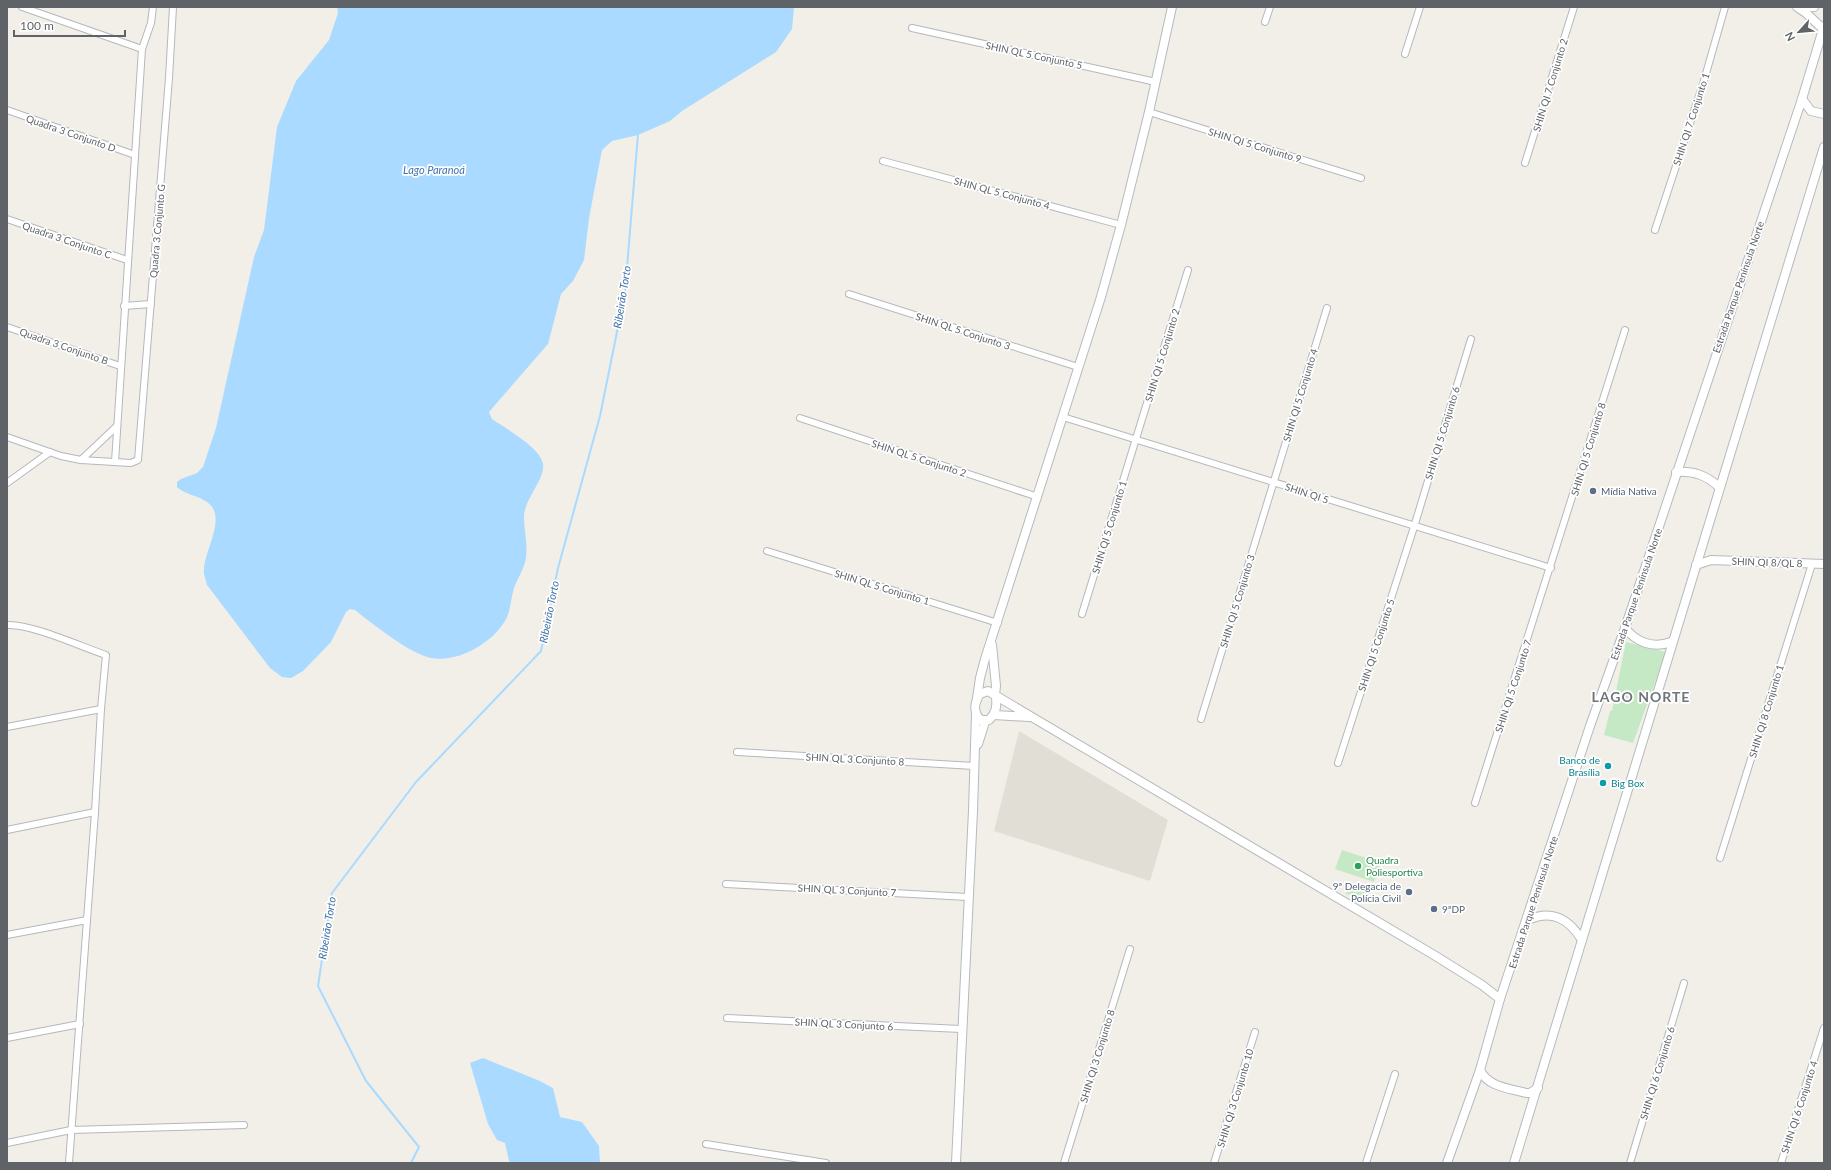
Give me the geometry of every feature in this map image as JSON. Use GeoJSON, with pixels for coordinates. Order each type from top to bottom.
{"type":"FeatureCollection","features":[{"type":"Feature","properties":{"kind":"main road"},"geometry":{"type":"LineString","coordinates":[[956,1163],[976,714],[980,678],[1063,417],[1121,225],[1149,112],[1172,7]]}},
{"type":"Feature","properties":{"kind":"main road"},"geometry":{"type":"LineString","coordinates":[[1798,7],[1814,7]]}},
{"type":"Feature","properties":{"kind":"main road"},"geometry":{"type":"LineString","coordinates":[[1798,7],[1824,27]]}},
{"type":"Feature","properties":{"kind":"main road","name":"Estrada Parque Península Norte"},"geometry":{"type":"LineString","coordinates":[[1447,1163],[1480,1070],[1500,999],[1528,920],[1590,726],[1626,628],[1676,472],[1802,99],[1824,27]]}},
{"type":"Feature","properties":{"kind":"main road"},"geometry":{"type":"LineString","coordinates":[[1802,99],[1811,111],[1818,114],[1824,114]]}},
{"type":"Feature","properties":{"kind":"main road"},"geometry":{"type":"LineString","coordinates":[[1514,1163],[1538,1088],[1671,642],[1824,147]]}},
{"type":"Feature","properties":{"kind":"main road"},"geometry":{"type":"LineString","coordinates":[[1676,472],[1696,472],[1705,476],[1719,487]]}},
{"type":"Feature","properties":{"kind":"main road"},"geometry":{"type":"LineString","coordinates":[[1701,548],[1711,560]]}},
{"type":"Feature","properties":{"kind":"main road","name":"SHIN QI 8/QL 8"},"geometry":{"type":"LineString","coordinates":[[1696,565],[1711,560],[1824,564]]}},
{"type":"Feature","properties":{"kind":"main road"},"geometry":{"type":"LineString","coordinates":[[1626,628],[1631,635],[1643,642],[1660,645],[1671,642]]}},
{"type":"Feature","properties":{"kind":"main road"},"geometry":{"type":"LineString","coordinates":[[975,754],[985,722],[994,715],[996,710],[996,686],[992,642]]}},
{"type":"Feature","properties":{"kind":"main road"},"geometry":{"type":"LineString","coordinates":[[977,698],[984,691],[988,691],[1003,699],[1029,717],[1482,985],[1500,999]]}},
{"type":"Feature","properties":{"kind":"main road"},"geometry":{"type":"LineString","coordinates":[[976,714],[985,722]]}},
{"type":"Feature","properties":{"kind":"main road"},"geometry":{"type":"LineString","coordinates":[[994,715],[1029,717]]}},
{"type":"Feature","properties":{"kind":"main road"},"geometry":{"type":"LineString","coordinates":[[1528,920],[1540,915],[1558,917],[1570,924],[1582,940]]}},
{"type":"Feature","properties":{"kind":"main road"},"geometry":{"type":"LineString","coordinates":[[1482,985],[1504,989]]}},
{"type":"Feature","properties":{"kind":"main road"},"geometry":{"type":"LineString","coordinates":[[1480,1070],[1483,1077],[1491,1084],[1526,1093],[1530,1093],[1538,1088]]}},
{"type":"Feature","properties":{"kind":"street"},"geometry":{"type":"LineString","coordinates":[[22,7],[142,49]]}},
{"type":"Feature","properties":{"kind":"street"},"geometry":{"type":"LineString","coordinates":[[7,437],[50,452],[81,460],[115,462],[120,366],[142,49],[151,23],[153,7]]}},
{"type":"Feature","properties":{"kind":"street","name":"Quadra 3 Conjunto G"},"geometry":{"type":"LineString","coordinates":[[115,462],[136,462],[140,456],[173,7]]}},
{"type":"Feature","properties":{"kind":"street"},"geometry":{"type":"LineString","coordinates":[[1265,22],[1270,7]]}},
{"type":"Feature","properties":{"kind":"street"},"geometry":{"type":"LineString","coordinates":[[1405,54],[1420,7]]}},
{"type":"Feature","properties":{"kind":"street","name":"SHIN QI 7 Conjunto 2"},"geometry":{"type":"LineString","coordinates":[[1525,163],[1574,7]]}},
{"type":"Feature","properties":{"kind":"street","name":"SHIN QI 7 Conjunto 1"},"geometry":{"type":"LineString","coordinates":[[1655,230],[1725,7]]}},
{"type":"Feature","properties":{"kind":"street","name":"SHIN QL 5 Conjunto 5"},"geometry":{"type":"LineString","coordinates":[[912,28],[1156,82]]}},
{"type":"Feature","properties":{"kind":"street","name":"Quadra 3 Conjunto D"},"geometry":{"type":"LineString","coordinates":[[7,110],[135,155]]}},
{"type":"Feature","properties":{"kind":"street","name":"SHIN QI 5 Conjunto 9"},"geometry":{"type":"LineString","coordinates":[[1149,112],[1361,178]]}},
{"type":"Feature","properties":{"kind":"street","name":"SHIN QL 5 Conjunto 4"},"geometry":{"type":"LineString","coordinates":[[883,161],[1121,225]]}},
{"type":"Feature","properties":{"kind":"street","name":"Quadra 3 Conjunto C"},"geometry":{"type":"LineString","coordinates":[[7,219],[127,260]]}},
{"type":"Feature","properties":{"kind":"street","name":"SHIN QI 5 Conjunto 2"},"geometry":{"type":"LineString","coordinates":[[1136,440],[1188,270]]}},
{"type":"Feature","properties":{"kind":"street","name":"SHIN QL 5 Conjunto 3"},"geometry":{"type":"LineString","coordinates":[[849,294],[1078,367]]}},
{"type":"Feature","properties":{"kind":"street"},"geometry":{"type":"LineString","coordinates":[[124,306],[151,304]]}},
{"type":"Feature","properties":{"kind":"street","name":"SHIN QI 5 Conjunto 4"},"geometry":{"type":"LineString","coordinates":[[1274,482],[1327,308]]}},
{"type":"Feature","properties":{"kind":"street","name":"Quadra 3 Conjunto B"},"geometry":{"type":"LineString","coordinates":[[7,327],[120,366]]}},
{"type":"Feature","properties":{"kind":"street","name":"SHIN QI 5 Conjunto 8"},"geometry":{"type":"LineString","coordinates":[[1551,568],[1625,330]]}},
{"type":"Feature","properties":{"kind":"street","name":"SHIN QI 5 Conjunto 6"},"geometry":{"type":"LineString","coordinates":[[1414,527],[1471,339]]}},
{"type":"Feature","properties":{"kind":"street","name":"SHIN QI 5"},"geometry":{"type":"LineString","coordinates":[[1063,417],[1414,527],[1551,568]]}},
{"type":"Feature","properties":{"kind":"street","name":"SHIN QL 5 Conjunto 2"},"geometry":{"type":"LineString","coordinates":[[800,418],[1038,497]]}},
{"type":"Feature","properties":{"kind":"street"},"geometry":{"type":"LineString","coordinates":[[81,460],[117,426]]}},
{"type":"Feature","properties":{"kind":"street","name":"SHIN QI 5 Conjunto 1"},"geometry":{"type":"LineString","coordinates":[[1082,614],[1136,440]]}},
{"type":"Feature","properties":{"kind":"street"},"geometry":{"type":"LineString","coordinates":[[7,483],[50,452]]}},
{"type":"Feature","properties":{"kind":"street","name":"SHIN QI 5 Conjunto 3"},"geometry":{"type":"LineString","coordinates":[[1201,719],[1274,482]]}},
{"type":"Feature","properties":{"kind":"street","name":"SHIN QI 5 Conjunto 5"},"geometry":{"type":"LineString","coordinates":[[1338,763],[1414,527]]}},
{"type":"Feature","properties":{"kind":"street","name":"SHIN QL 5 Conjunto 1"},"geometry":{"type":"LineString","coordinates":[[767,551],[998,623]]}},
{"type":"Feature","properties":{"kind":"street","name":"SHIN QI 8 Conjunto 1"},"geometry":{"type":"LineString","coordinates":[[1720,858],[1812,564]]}},
{"type":"Feature","properties":{"kind":"street","name":"SHIN QI 5 Conjunto 7"},"geometry":{"type":"LineString","coordinates":[[1476,803],[1551,568]]}},
{"type":"Feature","properties":{"kind":"street"},"geometry":{"type":"LineString","coordinates":[[7,625],[14,624],[30,628],[106,655],[69,1163]]}},
{"type":"Feature","properties":{"kind":"street"},"geometry":{"type":"LineString","coordinates":[[7,727],[101,709]]}},
{"type":"Feature","properties":{"kind":"street","name":"SHIN QL 3 Conjunto 8"},"geometry":{"type":"LineString","coordinates":[[737,752],[974,766]]}},
{"type":"Feature","properties":{"kind":"street"},"geometry":{"type":"LineString","coordinates":[[7,830],[95,812]]}},
{"type":"Feature","properties":{"kind":"street","name":"SHIN QL 3 Conjunto 7"},"geometry":{"type":"LineString","coordinates":[[726,884],[968,896]]}},
{"type":"Feature","properties":{"kind":"street"},"geometry":{"type":"LineString","coordinates":[[7,935],[87,920]]}},
{"type":"Feature","properties":{"kind":"street","name":"SHIN QI 3 Conjunto 8"},"geometry":{"type":"LineString","coordinates":[[1064,1163],[1130,949]]}},
{"type":"Feature","properties":{"kind":"street","name":"SHIN QI 6 Conjunto 6"},"geometry":{"type":"LineString","coordinates":[[1630,1163],[1684,983]]}},
{"type":"Feature","properties":{"kind":"street","name":"SHIN QL 3 Conjunto 6"},"geometry":{"type":"LineString","coordinates":[[727,1018],[961,1029]]}},
{"type":"Feature","properties":{"kind":"street"},"geometry":{"type":"LineString","coordinates":[[7,1038],[80,1024]]}},
{"type":"Feature","properties":{"kind":"street","name":"SHIN QI 6 Conjunto 4"},"geometry":{"type":"LineString","coordinates":[[1781,1163],[1824,1028]]}},
{"type":"Feature","properties":{"kind":"street","name":"SHIN QI 3 Conjunto 10"},"geometry":{"type":"LineString","coordinates":[[1214,1163],[1256,1032]]}},
{"type":"Feature","properties":{"kind":"street"},"geometry":{"type":"LineString","coordinates":[[1366,1163],[1395,1074]]}},
{"type":"Feature","properties":{"kind":"street"},"geometry":{"type":"LineString","coordinates":[[7,1143],[71,1130],[244,1125]]}},
{"type":"Feature","properties":{"kind":"street"},"geometry":{"type":"LineString","coordinates":[[706,1144],[826,1163]]}},
{"type":"Feature","properties":{"kind":"shaded area"},"geometry":{"type":"Polygon","coordinates":[[[1019,731],[1168,820],[1150,881],[994,831],[1019,731]]]}},
{"type":"Feature","properties":{"kind":"green space"},"geometry":{"type":"Polygon","coordinates":[[[1626,642],[1666,652],[1633,743],[1604,735],[1610,711],[1612,711],[1626,642]]]}},
{"type":"Feature","properties":{"kind":"green space","name":"Quadra Poliesportiva"},"geometry":{"type":"Polygon","coordinates":[[[1342,850],[1381,863],[1374,882],[1335,869],[1342,850]]]}},
{"type":"Feature","properties":{"kind":"green space"},"geometry":{"type":"Polygon","coordinates":[[[1362,885],[1370,887],[1365,902],[1356,896],[1346,894],[1348,886],[1360,890],[1362,885]]]}},
{"type":"Feature","properties":{"kind":"water","name":"Lago Paranoá"},"geometry":{"type":"Polygon","coordinates":[[[337,7],[794,7],[792,29],[776,52],[682,111],[670,121],[638,135],[612,141],[602,150],[589,218],[584,260],[573,281],[561,294],[548,344],[489,412],[492,419],[536,451],[543,464],[541,476],[525,510],[524,522],[527,547],[523,569],[514,588],[507,617],[501,626],[494,635],[475,649],[453,657],[442,659],[431,658],[423,656],[403,645],[355,610],[350,609],[346,612],[331,642],[303,671],[291,678],[282,677],[270,668],[207,585],[204,572],[205,562],[215,525],[213,508],[207,502],[180,490],[177,487],[177,482],[197,473],[203,467],[216,428],[254,257],[264,230],[277,127],[296,81],[329,40],[338,13],[337,7]]]}},
{"type":"Feature","properties":{"kind":"water"},"geometry":{"type":"Polygon","coordinates":[[[483,1058],[540,1081],[553,1088],[560,1117],[582,1122],[599,1146],[600,1163],[511,1163],[509,1161],[505,1143],[497,1140],[488,1124],[470,1063],[483,1058]]]}},
{"type":"Feature","properties":{"kind":"waterway","name":"Ribeirão Torto"},"geometry":{"type":"LineString","coordinates":[[411,1163],[419,1147],[366,1081],[318,986],[332,893],[416,782],[541,651],[558,568],[600,416],[625,292],[638,134]]}},
{"type":"Feature","properties":{"kind":"place","name":"Mídia Nativa"},"geometry":{"type":"Point","coordinates":[1593,491]}},
{"type":"Feature","properties":{"kind":"place","name":"Banco de Brasília"},"geometry":{"type":"Point","coordinates":[1608,766]}},
{"type":"Feature","properties":{"kind":"place","name":"Big Box"},"geometry":{"type":"Point","coordinates":[1603,783]}},
{"type":"Feature","properties":{"kind":"place","name":"Quadra Poliesportiva"},"geometry":{"type":"Point","coordinates":[1358,866]}},
{"type":"Feature","properties":{"kind":"place","name":"9ª Delegacia de Polícia Civil"},"geometry":{"type":"Point","coordinates":[1409,892]}},
{"type":"Feature","properties":{"kind":"place","name":"9ªDP"},"geometry":{"type":"Point","coordinates":[1434,909]}},
{"type":"Feature","properties":{"kind":"district","name":"LAGO NORTE"},"geometry":{"type":"Point","coordinates":[1641,697]}}]}
